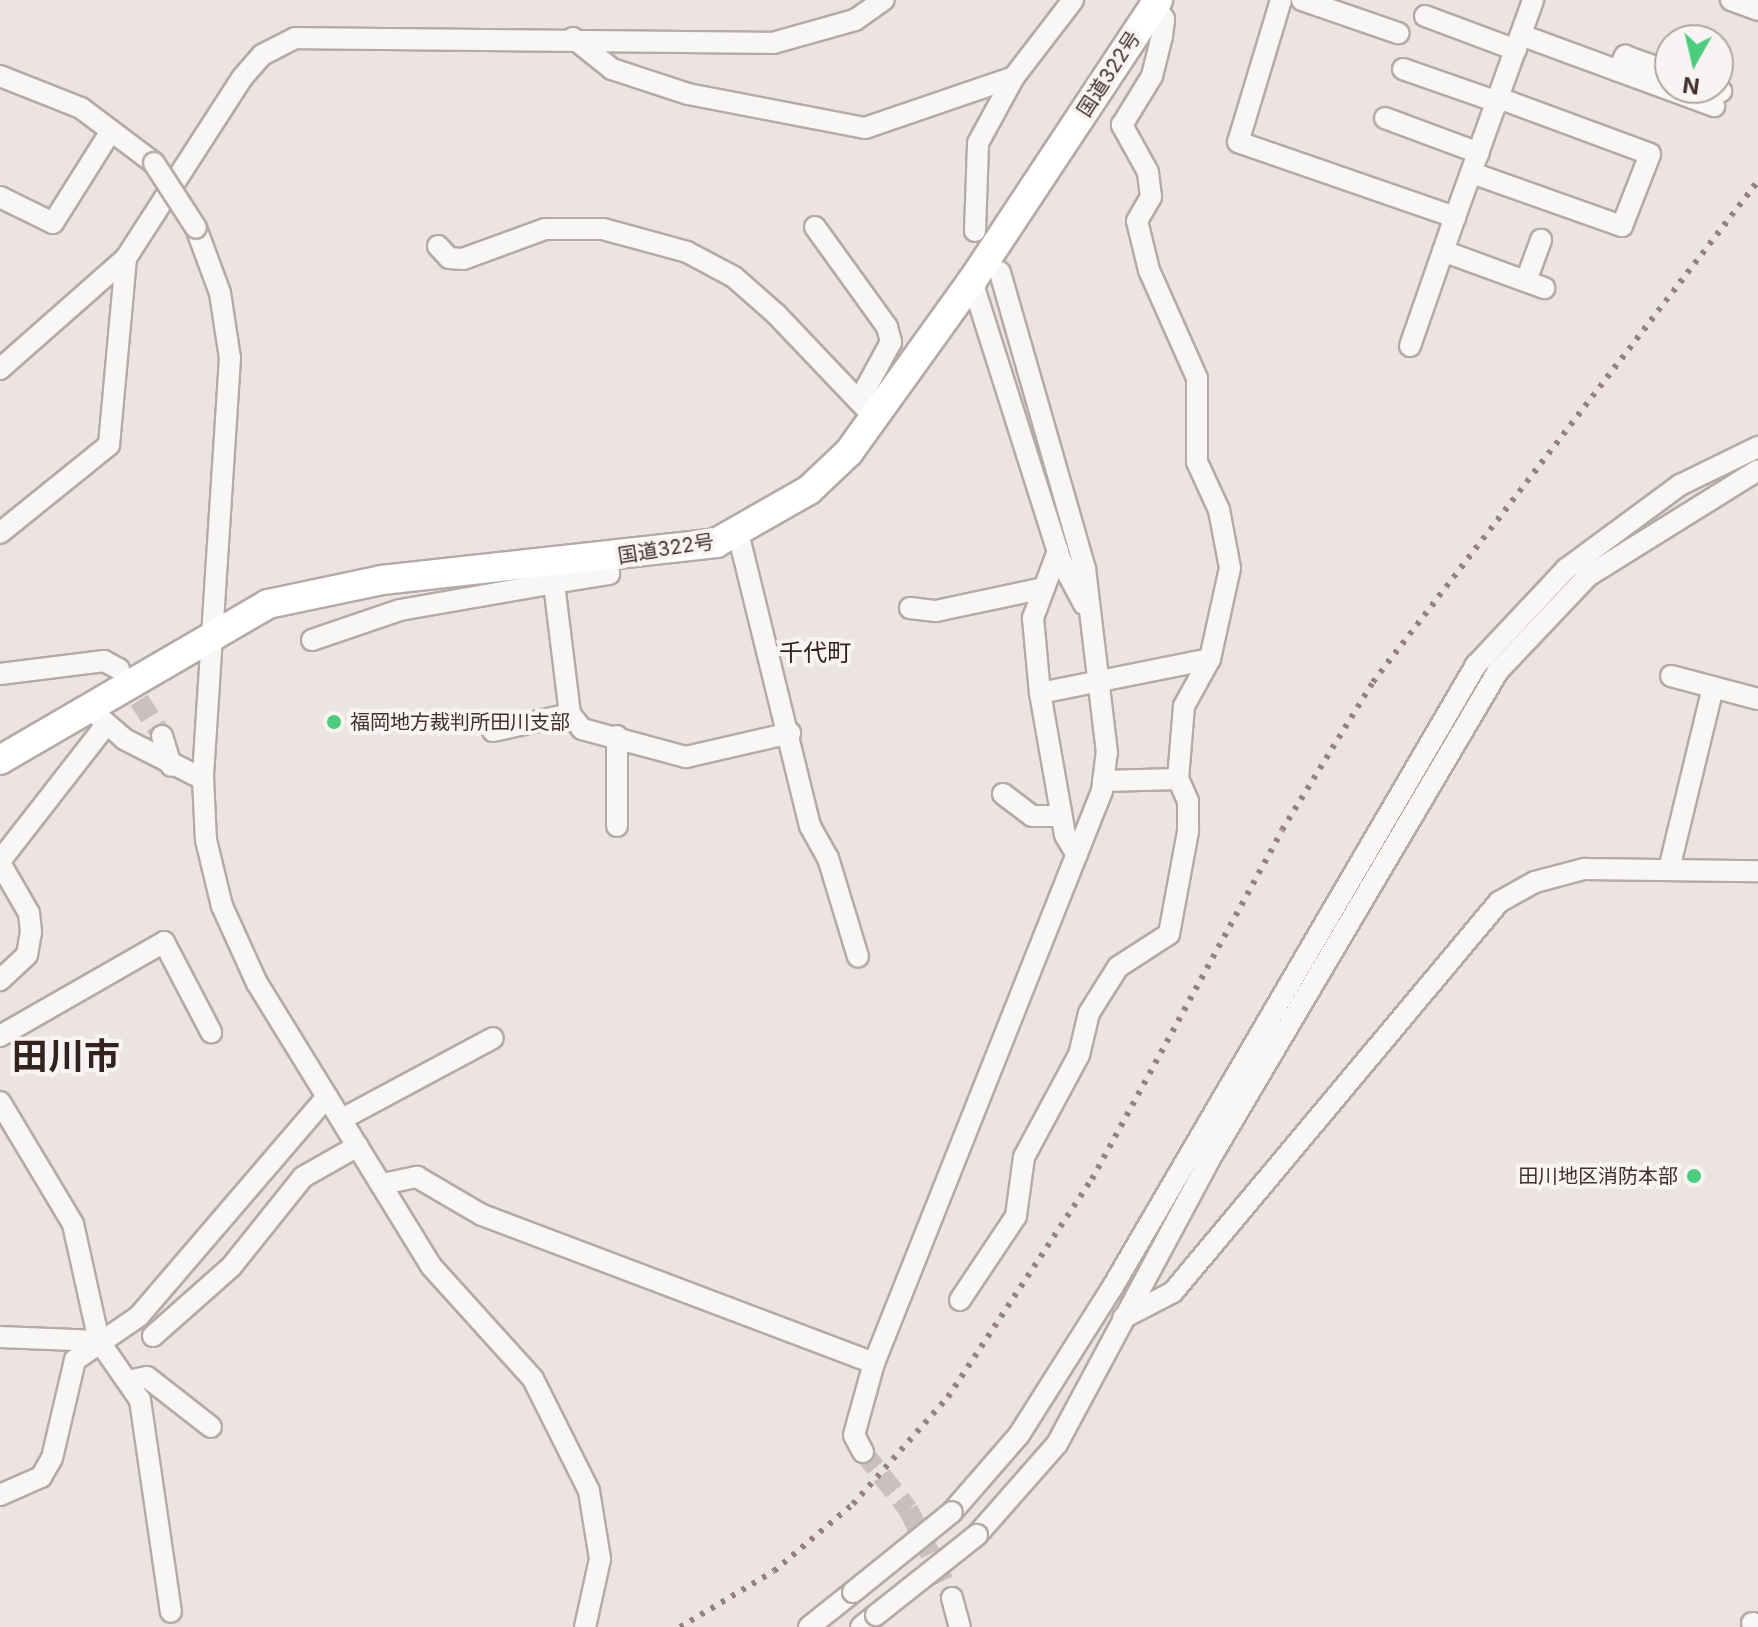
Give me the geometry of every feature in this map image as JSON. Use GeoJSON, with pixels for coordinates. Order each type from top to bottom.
{"type":"FeatureCollection","features":[{"type":"Feature","properties":{"kind":"highway","name":"国道322号"},"geometry":{"type":"LineString","coordinates":[[0,760],[98,716],[213,630],[268,604],[382,580],[606,558],[716,543],[809,490],[866,409],[972,281],[1157,3]]}},
{"type":"Feature","properties":{"kind":"street"},"geometry":{"type":"LineString","coordinates":[[975,231],[978,143],[1014,77],[1073,0]]}},
{"type":"Feature","properties":{"kind":"street"},"geometry":{"type":"LineString","coordinates":[[1281,0],[1238,142],[1455,217]]}},
{"type":"Feature","properties":{"kind":"street"},"geometry":{"type":"LineString","coordinates":[[1302,0],[1398,33]]}},
{"type":"Feature","properties":{"kind":"street"},"geometry":{"type":"LineString","coordinates":[[1410,346],[1533,0]]}},
{"type":"Feature","properties":{"kind":"street"},"geometry":{"type":"LineString","coordinates":[[4,358],[126,258],[242,78],[262,55],[295,38],[573,38],[773,43],[855,20],[879,1]]}},
{"type":"Feature","properties":{"kind":"street"},"geometry":{"type":"LineString","coordinates":[[1736,1],[1758,10]]}},
{"type":"Feature","properties":{"kind":"street"},"geometry":{"type":"LineString","coordinates":[[960,1300],[1016,1216],[1024,1157],[1079,1055],[1089,1013],[1118,967],[1169,934],[1188,831],[1188,801],[1178,779],[1184,706],[1210,659],[1230,568],[1219,510],[1197,462],[1197,378],[1149,270],[1137,221],[1151,197],[1148,172],[1122,125],[1152,76],[1164,19],[1157,3]]}},
{"type":"Feature","properties":{"kind":"street"},"geometry":{"type":"LineString","coordinates":[[1425,16],[1654,80]]}},
{"type":"Feature","properties":{"kind":"street"},"geometry":{"type":"LineString","coordinates":[[573,38],[612,69],[688,94],[865,128],[1014,77]]}},
{"type":"Feature","properties":{"kind":"street"},"geometry":{"type":"LineString","coordinates":[[1618,71],[1625,56],[1654,66]]}},
{"type":"Feature","properties":{"kind":"street"},"geometry":{"type":"LineString","coordinates":[[1403,69],[1650,154],[1622,226],[1472,173]]}},
{"type":"Feature","properties":{"kind":"street"},"geometry":{"type":"LineString","coordinates":[[0,76],[81,108],[154,163],[196,228],[220,293],[230,358],[203,779],[206,840],[222,906],[257,983],[431,1266],[533,1379],[589,1491],[600,1559],[585,1626]]}},
{"type":"Feature","properties":{"kind":"street"},"geometry":{"type":"LineString","coordinates":[[1385,118],[1479,153]]}},
{"type":"Feature","properties":{"kind":"street"},"geometry":{"type":"LineString","coordinates":[[0,197],[53,223],[111,131]]}},
{"type":"Feature","properties":{"kind":"street"},"geometry":{"type":"LineString","coordinates":[[438,246],[449,258],[463,259],[545,229],[603,229],[687,252],[734,277],[866,409],[891,342],[887,327],[815,227]]}},
{"type":"Feature","properties":{"kind":"street"},"geometry":{"type":"LineString","coordinates":[[1443,251],[1535,284],[1541,240]]}},
{"type":"Feature","properties":{"kind":"street"},"geometry":{"type":"LineString","coordinates":[[0,533],[109,445],[126,258]]}},
{"type":"Feature","properties":{"kind":"street"},"geometry":{"type":"LineString","coordinates":[[863,1452],[854,1435],[874,1363],[1077,855],[1103,781],[1099,680],[1086,608],[1085,569],[1000,272]]}},
{"type":"Feature","properties":{"kind":"street"},"geometry":{"type":"LineString","coordinates":[[972,281],[1058,551],[1086,608]]}},
{"type":"Feature","properties":{"kind":"street"},"geometry":{"type":"LineString","coordinates":[[818,1624],[952,1512],[1019,1435],[1128,1261],[1438,720],[1512,621],[1645,510],[1758,447]]}},
{"type":"Feature","properties":{"kind":"street"},"geometry":{"type":"LineString","coordinates":[[868,1621],[977,1535],[1057,1444],[1148,1272],[1460,725],[1549,612],[1656,528],[1758,470]]}},
{"type":"Feature","properties":{"kind":"street"},"geometry":{"type":"LineString","coordinates":[[738,533],[790,733],[810,826],[828,858],[858,957]]}},
{"type":"Feature","properties":{"kind":"street"},"geometry":{"type":"LineString","coordinates":[[1058,551],[1044,588],[1031,651],[1061,816],[1077,855]]}},
{"type":"Feature","properties":{"kind":"street"},"geometry":{"type":"LineString","coordinates":[[312,640],[400,610],[609,574],[606,558]]}},
{"type":"Feature","properties":{"kind":"street"},"geometry":{"type":"LineString","coordinates":[[554,583],[570,714],[582,729],[686,757],[790,733]]}},
{"type":"Feature","properties":{"kind":"street"},"geometry":{"type":"LineString","coordinates":[[910,608],[936,611],[1044,588]]}},
{"type":"Feature","properties":{"kind":"street"},"geometry":{"type":"LineString","coordinates":[[1040,693],[1210,659]]}},
{"type":"Feature","properties":{"kind":"street"},"geometry":{"type":"LineString","coordinates":[[0,674],[104,661],[119,669]]}},
{"type":"Feature","properties":{"kind":"street"},"geometry":{"type":"LineString","coordinates":[[1671,676],[1758,699]]}},
{"type":"Feature","properties":{"kind":"street"},"geometry":{"type":"LineString","coordinates":[[1670,865],[1713,687]]}},
{"type":"Feature","properties":{"kind":"street"},"geometry":{"type":"LineString","coordinates":[[493,731],[570,714]]}},
{"type":"Feature","properties":{"kind":"street"},"geometry":{"type":"LineString","coordinates":[[0,980],[27,955],[31,932],[29,913],[0,862],[98,716],[171,766],[203,779]]}},
{"type":"Feature","properties":{"kind":"street"},"geometry":{"type":"LineString","coordinates":[[162,736],[171,766]]}},
{"type":"Feature","properties":{"kind":"street"},"geometry":{"type":"LineString","coordinates":[[617,736],[617,826]]}},
{"type":"Feature","properties":{"kind":"street"},"geometry":{"type":"LineString","coordinates":[[1103,781],[1178,779]]}},
{"type":"Feature","properties":{"kind":"street"},"geometry":{"type":"LineString","coordinates":[[1003,794],[1032,816],[1061,816]]}},
{"type":"Feature","properties":{"kind":"street"},"geometry":{"type":"LineString","coordinates":[[1389,805],[1411,813]]}},
{"type":"Feature","properties":{"kind":"street"},"geometry":{"type":"LineString","coordinates":[[1123,1318],[1184,1278],[1499,902],[1535,882],[1584,869],[1670,865],[1758,871]]}},
{"type":"Feature","properties":{"kind":"street"},"geometry":{"type":"LineString","coordinates":[[0,1036],[164,942],[211,1032]]}},
{"type":"Feature","properties":{"kind":"street"},"geometry":{"type":"LineString","coordinates":[[342,1119],[493,1038]]}},
{"type":"Feature","properties":{"kind":"street"},"geometry":{"type":"LineString","coordinates":[[0,1495],[41,1477],[52,1458],[75,1360],[139,1316],[327,1097]]}},
{"type":"Feature","properties":{"kind":"street"},"geometry":{"type":"LineString","coordinates":[[0,1102],[73,1224],[99,1341],[140,1400],[171,1612]]}},
{"type":"Feature","properties":{"kind":"street"},"geometry":{"type":"LineString","coordinates":[[153,1336],[231,1267],[303,1177],[358,1146]]}},
{"type":"Feature","properties":{"kind":"street"},"geometry":{"type":"LineString","coordinates":[[383,1184],[417,1177],[482,1215],[874,1363]]}},
{"type":"Feature","properties":{"kind":"street"},"geometry":{"type":"LineString","coordinates":[[1128,1261],[1148,1272],[1184,1278]]}},
{"type":"Feature","properties":{"kind":"street"},"geometry":{"type":"LineString","coordinates":[[0,1337],[99,1341]]}},
{"type":"Feature","properties":{"kind":"street"},"geometry":{"type":"LineString","coordinates":[[128,1381],[147,1377],[211,1427]]}},
{"type":"Feature","properties":{"kind":"street"},"geometry":{"type":"LineString","coordinates":[[952,1598],[960,1627]]}},
{"type":"Feature","properties":{"kind":"tunnel"},"geometry":{"type":"LineString","coordinates":[[123,675],[162,736]]}},
{"type":"Feature","properties":{"kind":"tunnel"},"geometry":{"type":"LineString","coordinates":[[863,1452],[908,1509],[952,1598]]}},
{"type":"Feature","properties":{"kind":"railway"},"geometry":{"type":"LineString","coordinates":[[680,1627],[774,1571],[853,1504],[948,1397],[1092,1179],[1282,830],[1373,682],[1758,181]]}},
{"type":"Feature","properties":{"kind":"place","name":"福岡地方裁判所田川支部"},"geometry":{"type":"Point","coordinates":[334,722]}},
{"type":"Feature","properties":{"kind":"place","name":"田川地区消防本部"},"geometry":{"type":"Point","coordinates":[1694,1176]}},
{"type":"Feature","properties":{"kind":"district","name":"千代町"},"geometry":{"type":"Point","coordinates":[815,653]}},
{"type":"Feature","properties":{"kind":"district","name":"田川市"},"geometry":{"type":"Point","coordinates":[66,1057]}}]}
